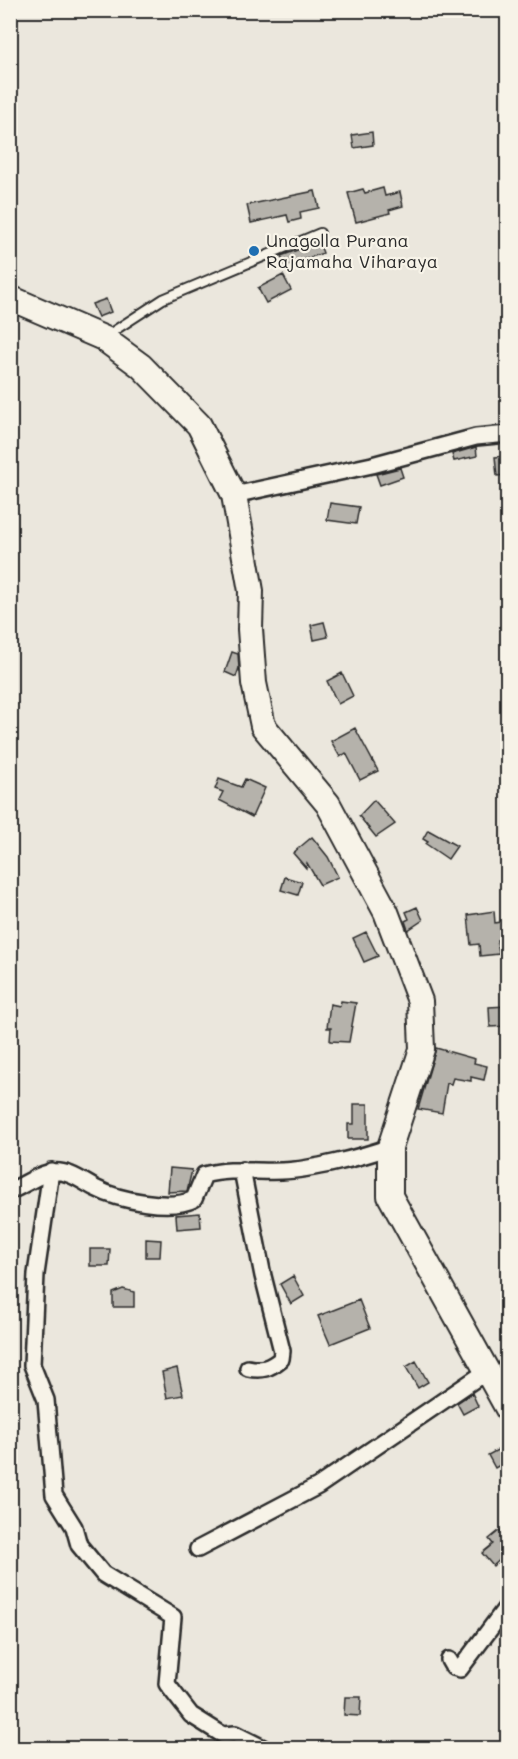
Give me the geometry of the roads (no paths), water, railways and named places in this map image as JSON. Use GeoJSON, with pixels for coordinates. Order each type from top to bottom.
{"type":"FeatureCollection","features":[{"type":"Feature","properties":{"kind":"highway"},"geometry":{"type":"LineString","coordinates":[[10,298],[103,338],[141,366],[199,425],[213,448],[234,495],[251,591],[250,629],[254,683],[263,726],[328,804],[386,912],[420,1000],[422,1049],[390,1147],[390,1196],[507,1409]]}},
{"type":"Feature","properties":{"kind":"street"},"geometry":{"type":"LineString","coordinates":[[234,495],[372,465],[476,437],[507,434]]}},
{"type":"Feature","properties":{"kind":"street"},"geometry":{"type":"LineString","coordinates":[[10,1191],[51,1172],[77,1178],[118,1197],[142,1202],[185,1204],[194,1199],[204,1175],[219,1171],[285,1171],[366,1155],[390,1147]]}},
{"type":"Feature","properties":{"kind":"street"},"geometry":{"type":"LineString","coordinates":[[242,1170],[263,1276],[282,1351],[281,1359],[274,1365],[261,1371],[248,1368]]}},
{"type":"Feature","properties":{"kind":"street"},"geometry":{"type":"LineString","coordinates":[[51,1172],[36,1274],[32,1365],[46,1400],[54,1495],[74,1527],[79,1545],[103,1574],[173,1617],[167,1684],[191,1715],[223,1735],[234,1734],[263,1749]]}},
{"type":"Feature","properties":{"kind":"street"},"geometry":{"type":"LineString","coordinates":[[198,1549],[318,1486],[487,1371]]}},
{"type":"Feature","properties":{"kind":"street"},"geometry":{"type":"LineString","coordinates":[[449,1660],[456,1669],[463,1666],[507,1605]]}},
{"type":"Feature","properties":{"kind":"lane"},"geometry":{"type":"LineString","coordinates":[[103,338],[163,299],[320,232]]}},
{"type":"Feature","properties":{"kind":"place","name":"Unagolla Purana Rajamaha Viharaya"},"geometry":{"type":"Point","coordinates":[254,251]}}]}
